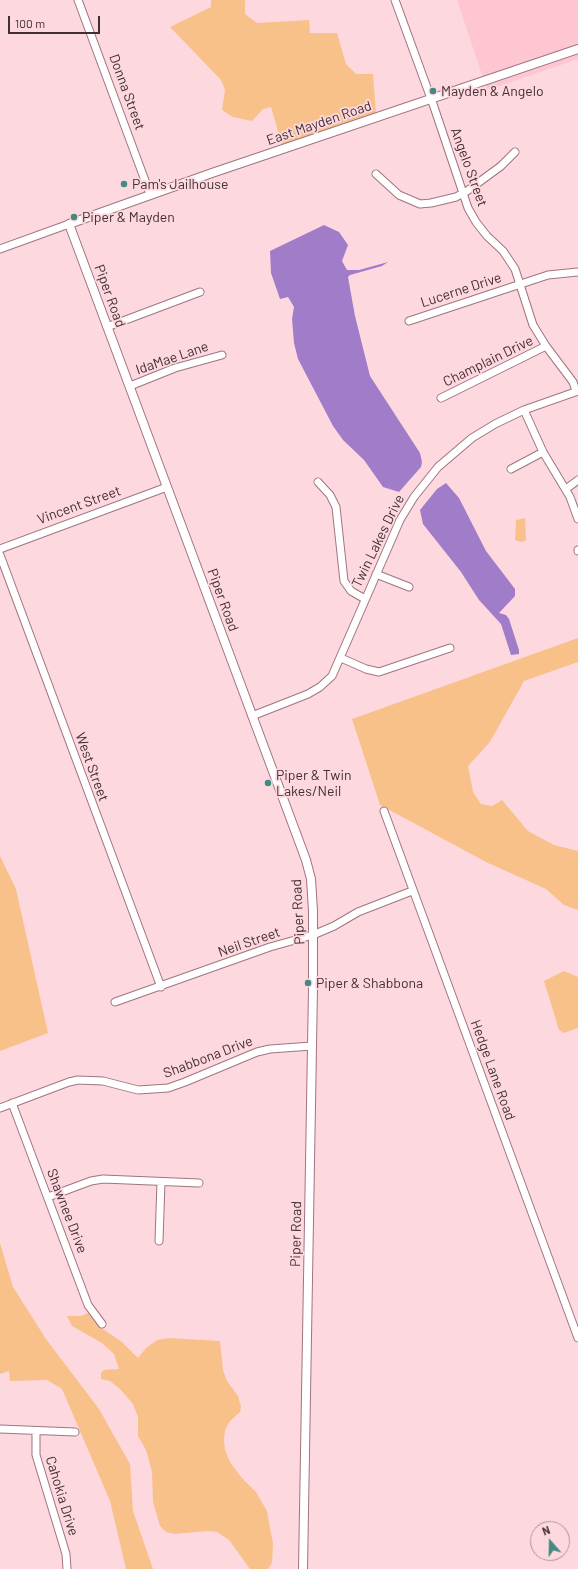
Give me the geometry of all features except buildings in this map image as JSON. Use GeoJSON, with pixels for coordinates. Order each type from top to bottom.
{"type":"FeatureCollection","features":[{"type":"Feature","properties":{"kind":"street","name":"Donna Street"},"geometry":{"type":"LineString","coordinates":[[78,0],[150,194]]}},
{"type":"Feature","properties":{"kind":"street","name":"Angelo Street"},"geometry":{"type":"LineString","coordinates":[[395,0],[431,98],[462,194],[471,215],[486,235],[506,255],[515,269],[533,325],[546,346],[573,382],[577,391]]}},
{"type":"Feature","properties":{"kind":"street","name":"East Mayden Road"},"geometry":{"type":"LineString","coordinates":[[69,224],[150,194],[578,49]]}},
{"type":"Feature","properties":{"kind":"street"},"geometry":{"type":"LineString","coordinates":[[376,174],[399,195],[420,204],[432,203],[462,194],[501,166],[514,152]]}},
{"type":"Feature","properties":{"kind":"street"},"geometry":{"type":"LineString","coordinates":[[0,249],[69,224]]}},
{"type":"Feature","properties":{"kind":"street","name":"Piper Road"},"geometry":{"type":"LineString","coordinates":[[69,224],[308,868],[312,888],[312,1046],[303,1569]]}},
{"type":"Feature","properties":{"kind":"street","name":"Lucerne Drive"},"geometry":{"type":"LineString","coordinates":[[409,321],[548,275],[578,272]]}},
{"type":"Feature","properties":{"kind":"street"},"geometry":{"type":"LineString","coordinates":[[107,327],[200,292]]}},
{"type":"Feature","properties":{"kind":"street","name":"Champlain Drive"},"geometry":{"type":"LineString","coordinates":[[441,398],[546,346]]}},
{"type":"Feature","properties":{"kind":"street","name":"IdaMae Lane"},"geometry":{"type":"LineString","coordinates":[[130,386],[175,368],[222,355]]}},
{"type":"Feature","properties":{"kind":"street","name":"Twin Lakes Drive"},"geometry":{"type":"LineString","coordinates":[[252,716],[320,688],[332,676],[400,520],[414,497],[438,467],[472,438],[495,424],[524,410],[577,391]]}},
{"type":"Feature","properties":{"kind":"street"},"geometry":{"type":"LineString","coordinates":[[524,410],[543,452],[566,489],[578,519]]}},
{"type":"Feature","properties":{"kind":"street"},"geometry":{"type":"LineString","coordinates":[[511,469],[543,452]]}},
{"type":"Feature","properties":{"kind":"street"},"geometry":{"type":"LineString","coordinates":[[566,489],[578,480]]}},
{"type":"Feature","properties":{"kind":"street"},"geometry":{"type":"LineString","coordinates":[[318,482],[330,495],[336,507],[344,581],[351,591],[365,599]]}},
{"type":"Feature","properties":{"kind":"street","name":"Vincent Street"},"geometry":{"type":"LineString","coordinates":[[0,548],[167,487]]}},
{"type":"Feature","properties":{"kind":"street","name":"West Street"},"geometry":{"type":"LineString","coordinates":[[0,555],[161,987]]}},
{"type":"Feature","properties":{"kind":"street"},"geometry":{"type":"LineString","coordinates":[[376,574],[409,587]]}},
{"type":"Feature","properties":{"kind":"street"},"geometry":{"type":"LineString","coordinates":[[341,658],[375,675],[450,648]]}},
{"type":"Feature","properties":{"kind":"street","name":"Hedge Lane Road"},"geometry":{"type":"LineString","coordinates":[[384,810],[412,891],[578,1338]]}},
{"type":"Feature","properties":{"kind":"street","name":"Neil Street"},"geometry":{"type":"LineString","coordinates":[[115,1002],[161,987],[270,947],[313,935],[334,926],[358,912],[412,891]]}},
{"type":"Feature","properties":{"kind":"street","name":"Shabbona Drive"},"geometry":{"type":"LineString","coordinates":[[0,1108],[78,1080],[103,1081],[138,1090],[168,1088],[186,1082],[256,1052],[270,1049],[312,1046]]}},
{"type":"Feature","properties":{"kind":"street","name":"Shawnee Drive"},"geometry":{"type":"LineString","coordinates":[[12,1103],[88,1305],[102,1324]]}},
{"type":"Feature","properties":{"kind":"street"},"geometry":{"type":"LineString","coordinates":[[48,1197],[91,1181],[102,1179],[199,1183]]}},
{"type":"Feature","properties":{"kind":"street"},"geometry":{"type":"LineString","coordinates":[[158,1241],[161,1182]]}},
{"type":"Feature","properties":{"kind":"street"},"geometry":{"type":"LineString","coordinates":[[0,1429],[75,1432]]}},
{"type":"Feature","properties":{"kind":"street","name":"Cahokia Drive"},"geometry":{"type":"LineString","coordinates":[[36,1431],[36,1455],[66,1554],[67,1569]]}},
{"type":"Feature","properties":{"kind":"shaded area"},"geometry":{"type":"Polygon","coordinates":[[[211,0],[245,0],[245,14],[257,23],[309,20],[310,33],[337,33],[346,64],[356,74],[373,74],[376,114],[282,145],[271,107],[263,109],[252,121],[233,117],[222,110],[225,90],[221,80],[170,27],[211,7],[211,0]]]}},
{"type":"Feature","properties":{"kind":"shaded area"},"geometry":{"type":"Polygon","coordinates":[[[457,0],[578,0],[578,59],[487,90],[457,0]]]}},
{"type":"Feature","properties":{"kind":"shaded area"},"geometry":{"type":"Polygon","coordinates":[[[324,225],[339,232],[348,245],[342,261],[347,270],[359,270],[388,262],[382,266],[350,275],[348,277],[355,316],[370,376],[420,453],[422,462],[421,467],[399,492],[383,487],[364,460],[343,440],[333,426],[298,359],[294,343],[292,319],[294,307],[288,297],[280,299],[271,273],[270,251],[324,225]]]}},
{"type":"Feature","properties":{"kind":"shaded area"},"geometry":{"type":"Polygon","coordinates":[[[446,483],[459,498],[486,551],[515,589],[515,596],[499,613],[506,615],[509,619],[519,654],[511,655],[501,624],[479,600],[461,572],[423,524],[420,510],[437,489],[446,483]]]}},
{"type":"Feature","properties":{"kind":"shaded area"},"geometry":{"type":"Polygon","coordinates":[[[525,518],[526,540],[522,542],[515,540],[516,520],[525,518]]]}},
{"type":"Feature","properties":{"kind":"shaded area"},"geometry":{"type":"Polygon","coordinates":[[[578,638],[578,662],[524,681],[490,742],[468,766],[473,792],[481,804],[492,806],[502,800],[528,831],[554,845],[578,851],[578,910],[564,905],[546,889],[488,863],[380,805],[352,719],[578,638]]]}},
{"type":"Feature","properties":{"kind":"shaded area"},"geometry":{"type":"Polygon","coordinates":[[[0,856],[16,889],[48,1033],[0,1051],[0,856]]]}},
{"type":"Feature","properties":{"kind":"shaded area"},"geometry":{"type":"Polygon","coordinates":[[[564,971],[578,977],[578,1028],[564,1033],[559,1030],[544,981],[564,971]]]}},
{"type":"Feature","properties":{"kind":"shaded area"},"geometry":{"type":"Polygon","coordinates":[[[0,1243],[13,1287],[46,1339],[99,1409],[130,1464],[133,1511],[153,1569],[126,1569],[110,1501],[62,1389],[47,1380],[10,1381],[9,1371],[0,1374],[0,1243]]]}},
{"type":"Feature","properties":{"kind":"shaded area"},"geometry":{"type":"Polygon","coordinates":[[[88,1313],[100,1327],[122,1342],[138,1358],[146,1348],[157,1340],[169,1338],[220,1341],[223,1370],[227,1381],[238,1396],[241,1407],[240,1412],[230,1421],[225,1430],[225,1450],[230,1462],[241,1477],[256,1492],[267,1511],[273,1544],[272,1563],[268,1569],[250,1569],[229,1540],[217,1532],[208,1531],[174,1534],[166,1532],[160,1526],[153,1502],[152,1472],[146,1450],[138,1436],[138,1417],[133,1404],[120,1389],[110,1381],[101,1379],[101,1373],[104,1370],[119,1369],[114,1354],[102,1343],[72,1326],[67,1316],[81,1316],[88,1313]]]}},
{"type":"Feature","properties":{"kind":"place","name":"Mayden & Angelo"},"geometry":{"type":"Point","coordinates":[433,91]}},
{"type":"Feature","properties":{"kind":"place","name":"Pam's Jailhouse"},"geometry":{"type":"Point","coordinates":[124,184]}},
{"type":"Feature","properties":{"kind":"place","name":"Piper & Mayden"},"geometry":{"type":"Point","coordinates":[74,217]}},
{"type":"Feature","properties":{"kind":"place","name":"Piper & Twin Lakes/Neil"},"geometry":{"type":"Point","coordinates":[268,783]}},
{"type":"Feature","properties":{"kind":"place","name":"Piper & Shabbona"},"geometry":{"type":"Point","coordinates":[308,983]}}]}
